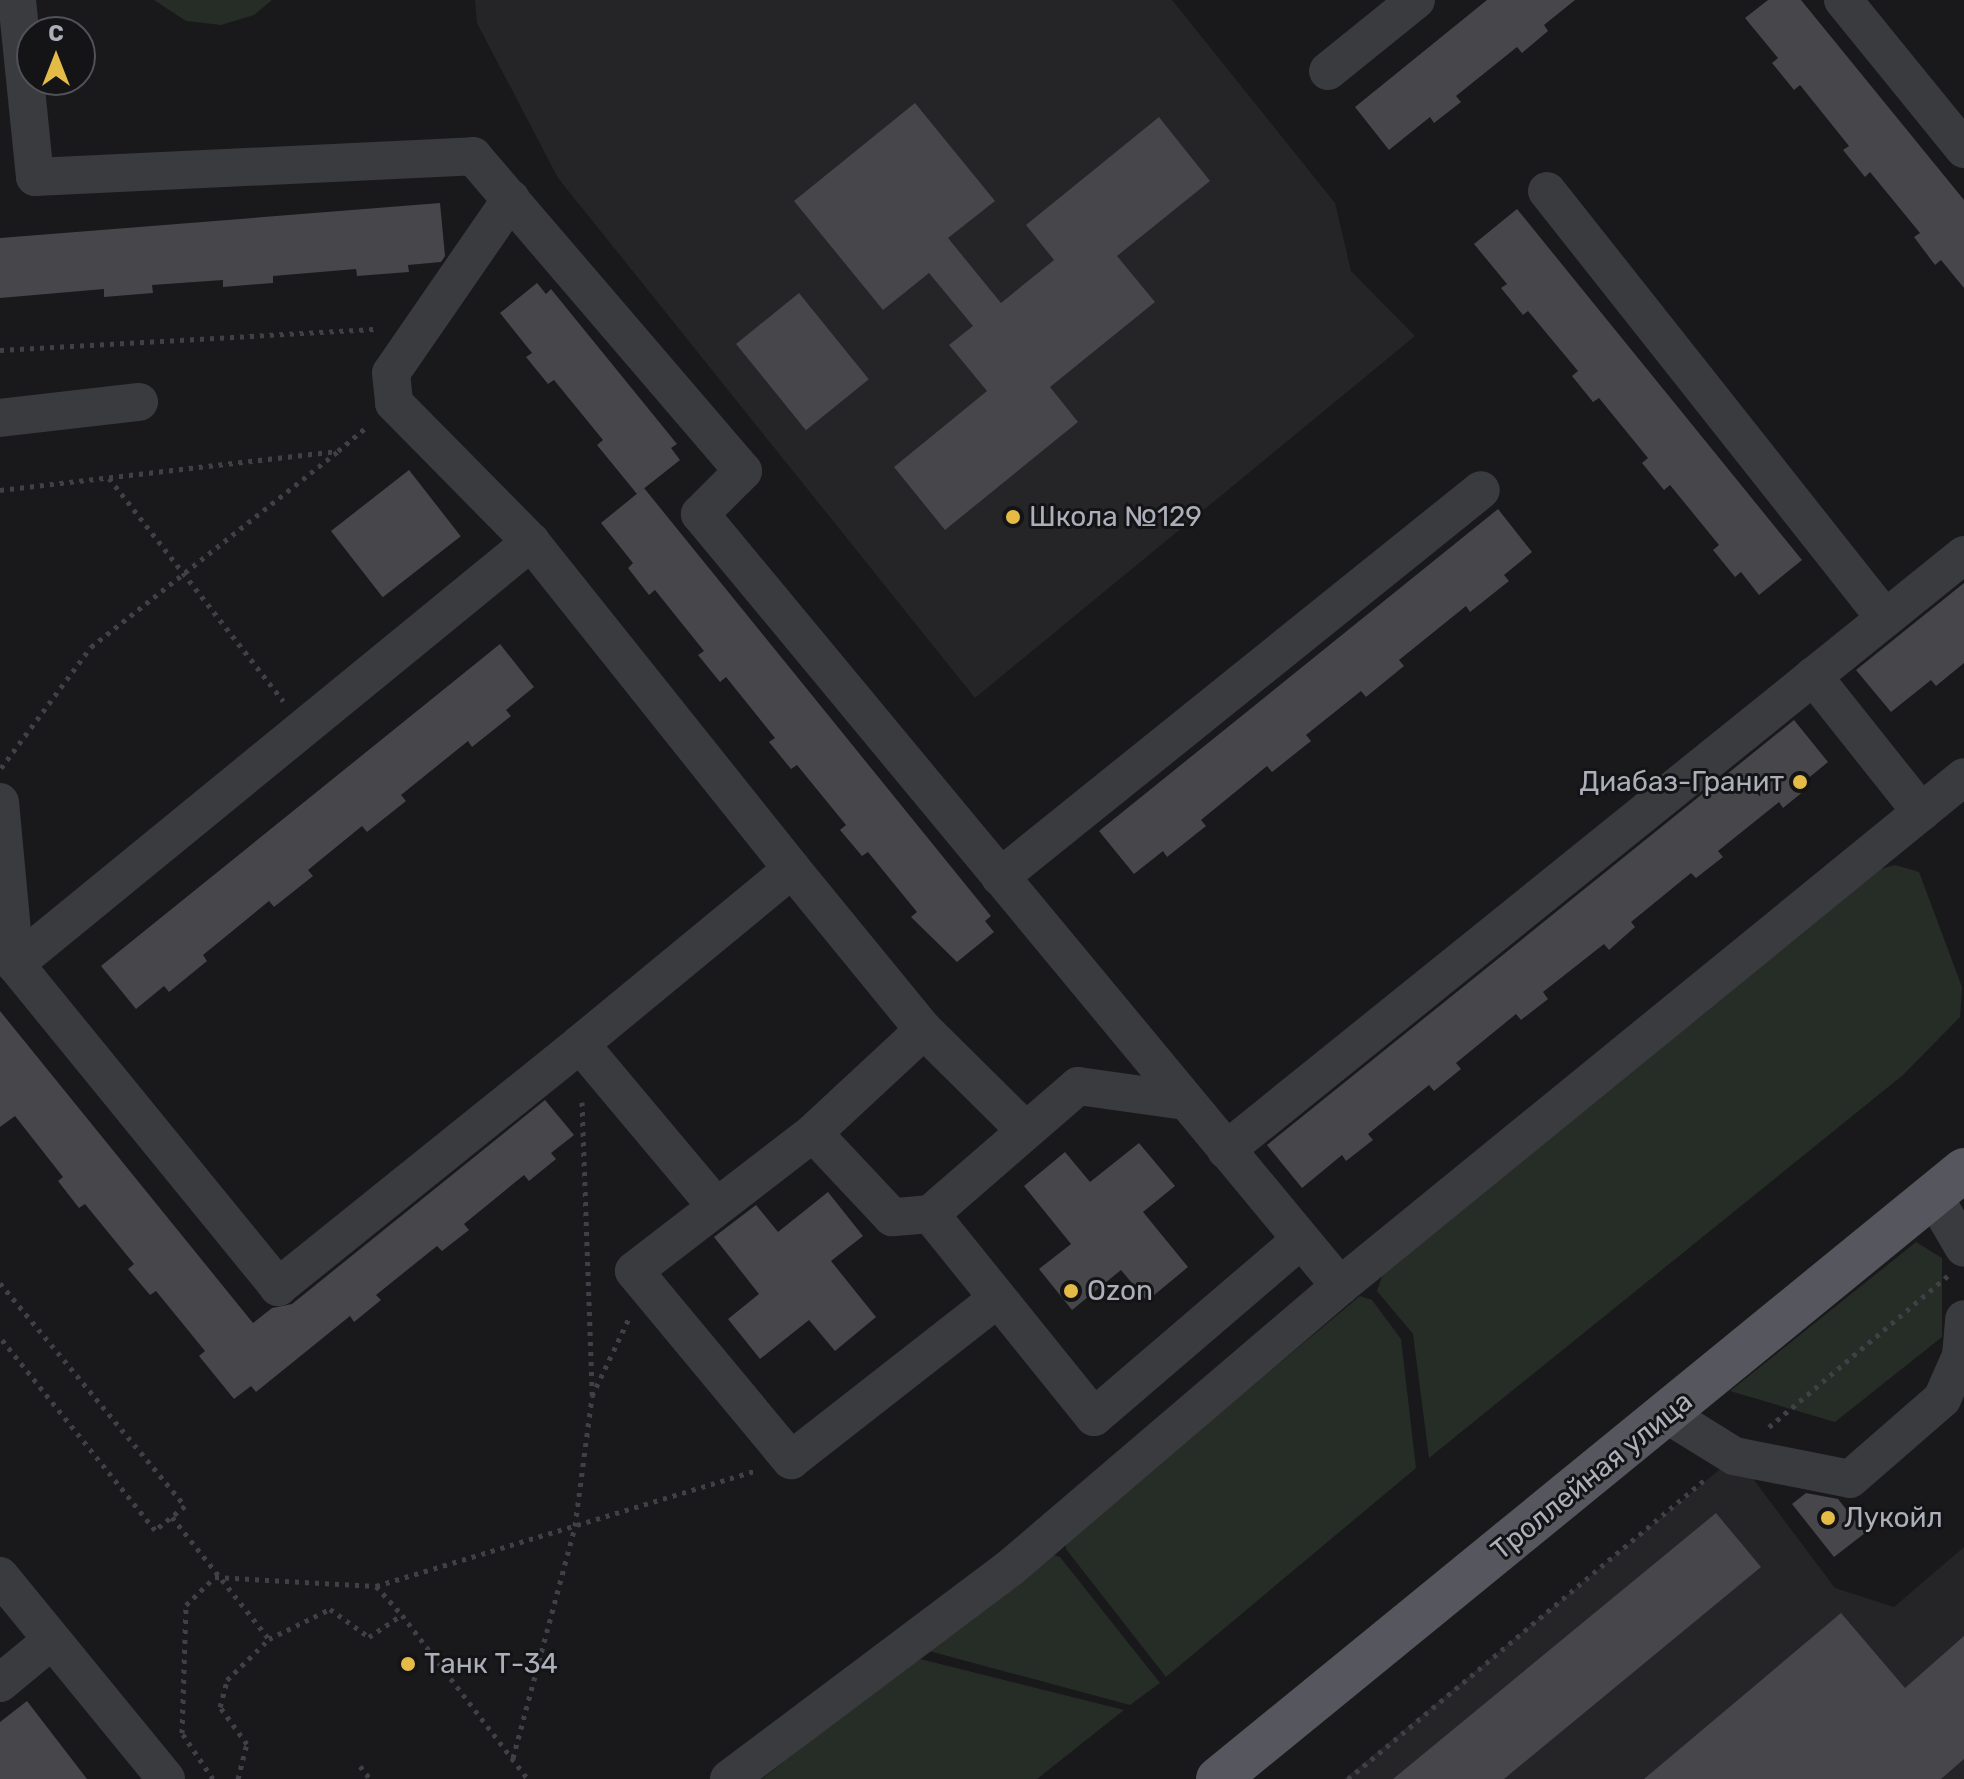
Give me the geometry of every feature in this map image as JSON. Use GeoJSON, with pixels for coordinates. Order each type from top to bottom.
{"type":"FeatureCollection","features":[{"type":"Feature","properties":{"kind":"main road","name":"Троллейная улица"},"geometry":{"type":"LineString","coordinates":[[1218,1779],[1949,1183]]}},
{"type":"Feature","properties":{"kind":"lane"},"geometry":{"type":"LineString","coordinates":[[17,0],[35,177],[473,156],[743,471],[700,514],[1299,1241],[1340,1286]]}},
{"type":"Feature","properties":{"kind":"lane"},"geometry":{"type":"LineString","coordinates":[[1328,71],[1416,0]]}},
{"type":"Feature","properties":{"kind":"lane"},"geometry":{"type":"LineString","coordinates":[[1843,0],[1964,149]]}},
{"type":"Feature","properties":{"kind":"lane"},"geometry":{"type":"LineString","coordinates":[[1547,191],[1885,618]]}},
{"type":"Feature","properties":{"kind":"lane"},"geometry":{"type":"LineString","coordinates":[[511,199],[391,373],[394,403],[531,542],[924,1030],[1024,1129]]}},
{"type":"Feature","properties":{"kind":"lane"},"geometry":{"type":"LineString","coordinates":[[0,418],[139,402]]}},
{"type":"Feature","properties":{"kind":"lane"},"geometry":{"type":"LineString","coordinates":[[1000,877],[1481,490]]}},
{"type":"Feature","properties":{"kind":"lane"},"geometry":{"type":"LineString","coordinates":[[15,964],[531,542]]}},
{"type":"Feature","properties":{"kind":"lane"},"geometry":{"type":"LineString","coordinates":[[1226,1150],[1964,555]]}},
{"type":"Feature","properties":{"kind":"lane"},"geometry":{"type":"LineString","coordinates":[[1813,676],[1921,812]]}},
{"type":"Feature","properties":{"kind":"lane"},"geometry":{"type":"LineString","coordinates":[[729,1779],[1010,1568],[1340,1286],[1964,777]]}},
{"type":"Feature","properties":{"kind":"lane"},"geometry":{"type":"LineString","coordinates":[[0,802],[15,964],[278,1287],[792,869]]}},
{"type":"Feature","properties":{"kind":"lane"},"geometry":{"type":"LineString","coordinates":[[924,1030],[813,1133],[634,1271],[791,1460],[997,1299]]}},
{"type":"Feature","properties":{"kind":"lane"},"geometry":{"type":"LineString","coordinates":[[580,1044],[716,1206]]}},
{"type":"Feature","properties":{"kind":"lane"},"geometry":{"type":"LineString","coordinates":[[813,1133],[892,1217],[930,1214],[1024,1129],[1078,1086],[1185,1101]]}},
{"type":"Feature","properties":{"kind":"lane"},"geometry":{"type":"LineString","coordinates":[[1949,1183],[1958,1260]]}},
{"type":"Feature","properties":{"kind":"lane"},"geometry":{"type":"LineString","coordinates":[[930,1214],[1094,1417],[1299,1241]]}},
{"type":"Feature","properties":{"kind":"lane"},"geometry":{"type":"LineString","coordinates":[[1668,1415],[1734,1456],[1850,1479],[1942,1399],[1961,1356],[1964,1319]]}},
{"type":"Feature","properties":{"kind":"lane"},"geometry":{"type":"LineString","coordinates":[[0,1576],[166,1779]]}},
{"type":"Feature","properties":{"kind":"lane"},"geometry":{"type":"LineString","coordinates":[[0,1683],[52,1640]]}},
{"type":"Feature","properties":{"kind":"path"},"geometry":{"type":"LineString","coordinates":[[0,350],[423,326]]}},
{"type":"Feature","properties":{"kind":"path"},"geometry":{"type":"LineString","coordinates":[[0,769],[91,647],[394,403]]}},
{"type":"Feature","properties":{"kind":"path"},"geometry":{"type":"LineString","coordinates":[[0,490],[338,451]]}},
{"type":"Feature","properties":{"kind":"path"},"geometry":{"type":"LineString","coordinates":[[109,477],[304,728]]}},
{"type":"Feature","properties":{"kind":"path"},"geometry":{"type":"LineString","coordinates":[[512,1759],[575,1526],[592,1396],[580,1044]]}},
{"type":"Feature","properties":{"kind":"path"},"geometry":{"type":"LineString","coordinates":[[1348,1779],[1734,1456],[1958,1260]]}},
{"type":"Feature","properties":{"kind":"path"},"geometry":{"type":"LineString","coordinates":[[0,1283],[185,1506],[155,1530],[0,1337]]}},
{"type":"Feature","properties":{"kind":"path"},"geometry":{"type":"LineString","coordinates":[[592,1396],[645,1284]]}},
{"type":"Feature","properties":{"kind":"path"},"geometry":{"type":"LineString","coordinates":[[213,1779],[182,1733],[186,1605],[215,1577],[376,1586],[791,1460]]}},
{"type":"Feature","properties":{"kind":"path"},"geometry":{"type":"LineString","coordinates":[[172,1517],[215,1577],[269,1639]]}},
{"type":"Feature","properties":{"kind":"path"},"geometry":{"type":"LineString","coordinates":[[376,1586],[402,1615],[528,1779]]}},
{"type":"Feature","properties":{"kind":"path"},"geometry":{"type":"LineString","coordinates":[[238,1779],[247,1744],[220,1707],[227,1680],[269,1639],[330,1609],[369,1637],[402,1615]]}},
{"type":"Feature","properties":{"kind":"path"},"geometry":{"type":"LineString","coordinates":[[360,1766],[370,1779]]}},
{"type":"Feature","properties":{"kind":"shaded area"},"geometry":{"type":"Polygon","coordinates":[[[154,0],[272,0],[254,15],[221,25],[186,21],[154,0]]]}},
{"type":"Feature","properties":{"kind":"shaded area","name":"Школа №129"},"geometry":{"type":"Polygon","coordinates":[[[475,0],[1172,0],[1335,203],[1351,271],[1415,336],[975,698],[558,178],[477,23],[475,0]]]}},
{"type":"Feature","properties":{"kind":"shaded area"},"geometry":{"type":"Polygon","coordinates":[[[1895,865],[1919,872],[1962,987],[1960,1017],[1903,1075],[1429,1458],[1413,1334],[1377,1291],[1385,1268],[1870,872],[1895,865]]]}},
{"type":"Feature","properties":{"kind":"shaded area"},"geometry":{"type":"Polygon","coordinates":[[[1916,1242],[1942,1258],[1942,1337],[1835,1422],[1730,1391],[1916,1242]]]}},
{"type":"Feature","properties":{"kind":"shaded area"},"geometry":{"type":"Polygon","coordinates":[[[1360,1296],[1372,1300],[1401,1339],[1416,1468],[1166,1677],[1066,1549],[1066,1541],[1360,1296]]]}},
{"type":"Feature","properties":{"kind":"shaded area"},"geometry":{"type":"Polygon","coordinates":[[[1736,1456],[1835,1588],[1894,1607],[1964,1547],[1964,1779],[1344,1779],[1736,1456]]]}},
{"type":"Feature","properties":{"kind":"shaded area"},"geometry":{"type":"Polygon","coordinates":[[[1050,1554],[1060,1557],[1160,1683],[1130,1705],[929,1651],[1050,1554]]]}},
{"type":"Feature","properties":{"kind":"shaded area"},"geometry":{"type":"Polygon","coordinates":[[[914,1659],[1124,1710],[1037,1779],[762,1779],[914,1659]]]}},
{"type":"Feature","properties":{"kind":"building"},"geometry":{"type":"Polygon","coordinates":[[[1487,0],[1575,0],[1544,25],[1548,31],[1522,53],[1517,47],[1456,96],[1461,102],[1434,123],[1430,117],[1389,150],[1355,107],[1487,0]]]}},
{"type":"Feature","properties":{"kind":"building"},"geometry":{"type":"Polygon","coordinates":[[[1768,0],[1801,0],[1964,200],[1964,288],[1941,260],[1935,265],[1914,237],[1920,233],[1870,172],[1865,177],[1843,150],[1849,146],[1800,85],[1794,90],[1772,63],[1778,58],[1745,18],[1768,0]]]}},
{"type":"Feature","properties":{"kind":"building"},"geometry":{"type":"Polygon","coordinates":[[[915,103],[995,201],[948,238],[1001,303],[1054,260],[1026,225],[1159,117],[1210,181],[1117,256],[1155,302],[1050,387],[1078,422],[945,530],[894,467],[987,391],[949,345],[973,326],[929,273],[883,310],[794,201],[915,103]]]}},
{"type":"Feature","properties":{"kind":"building"},"geometry":{"type":"Polygon","coordinates":[[[440,203],[445,256],[441,262],[408,265],[409,272],[357,276],[356,269],[273,276],[273,283],[223,287],[223,280],[152,285],[153,293],[104,297],[104,289],[0,298],[0,238],[440,203]]]}},
{"type":"Feature","properties":{"kind":"building"},"geometry":{"type":"Polygon","coordinates":[[[1517,209],[1802,560],[1759,595],[1741,572],[1735,577],[1713,550],[1719,545],[1670,485],[1664,490],[1642,463],[1648,458],[1599,398],[1593,402],[1572,376],[1578,371],[1528,311],[1523,315],[1501,288],[1507,284],[1474,244],[1517,209]]]}},
{"type":"Feature","properties":{"kind":"building"},"geometry":{"type":"Polygon","coordinates":[[[537,283],[546,294],[551,289],[677,444],[671,448],[680,460],[637,494],[597,445],[603,440],[554,380],[548,384],[526,357],[532,353],[500,313],[537,283]]]}},
{"type":"Feature","properties":{"kind":"building"},"geometry":{"type":"Polygon","coordinates":[[[799,293],[869,379],[806,430],[736,344],[799,293]]]}},
{"type":"Feature","properties":{"kind":"building"},"geometry":{"type":"Polygon","coordinates":[[[409,470],[461,536],[383,597],[331,531],[409,470]]]}},
{"type":"Feature","properties":{"kind":"building"},"geometry":{"type":"Polygon","coordinates":[[[644,488],[991,916],[985,921],[994,932],[957,962],[911,917],[917,912],[868,852],[862,856],[840,830],[846,825],[797,765],[791,769],[769,742],[775,738],[726,677],[720,682],[698,655],[704,651],[655,590],[649,595],[628,568],[633,563],[601,523],[644,488]]]}},
{"type":"Feature","properties":{"kind":"building"},"geometry":{"type":"Polygon","coordinates":[[[1498,509],[1532,552],[1504,575],[1509,581],[1470,612],[1466,606],[1399,660],[1404,666],[1366,697],[1361,691],[1306,735],[1311,741],[1272,772],[1267,766],[1201,820],[1206,826],[1167,857],[1163,851],[1134,874],[1099,831],[1498,509]]]}},
{"type":"Feature","properties":{"kind":"building"},"geometry":{"type":"Polygon","coordinates":[[[1964,583],[1964,663],[1936,686],[1931,680],[1891,712],[1856,670],[1964,583]]]}},
{"type":"Feature","properties":{"kind":"building"},"geometry":{"type":"Polygon","coordinates":[[[500,644],[534,687],[506,710],[511,716],[472,747],[468,741],[401,795],[406,801],[367,832],[362,826],[308,870],[313,876],[274,907],[269,901],[203,955],[207,961],[169,992],[164,986],[136,1009],[101,966],[500,644]]]}},
{"type":"Feature","properties":{"kind":"building"},"geometry":{"type":"Polygon","coordinates":[[[1794,720],[1828,762],[1805,781],[1810,786],[1783,808],[1779,802],[1718,851],[1723,857],[1696,878],[1691,873],[1631,922],[1635,927],[1609,950],[1604,944],[1543,992],[1548,999],[1521,1020],[1516,1014],[1456,1063],[1461,1069],[1434,1091],[1429,1085],[1368,1134],[1373,1140],[1346,1161],[1342,1155],[1302,1188],[1267,1145],[1794,720]]]}},
{"type":"Feature","properties":{"kind":"building"},"geometry":{"type":"Polygon","coordinates":[[[0,1011],[253,1323],[272,1308],[292,1304],[545,1100],[574,1135],[551,1153],[556,1159],[529,1181],[524,1175],[464,1224],[469,1230],[442,1251],[437,1246],[376,1295],[381,1300],[354,1322],[350,1316],[256,1392],[251,1386],[234,1399],[199,1356],[205,1351],[156,1291],[150,1295],[128,1269],[134,1264],[85,1204],[79,1208],[58,1181],[63,1177],[15,1116],[0,1127],[0,1011]]]}},
{"type":"Feature","properties":{"kind":"building"},"geometry":{"type":"Polygon","coordinates":[[[1139,1143],[1175,1186],[1143,1212],[1188,1267],[1147,1301],[1121,1270],[1072,1310],[1039,1269],[1071,1244],[1024,1186],[1065,1152],[1090,1182],[1139,1143]]]}},
{"type":"Feature","properties":{"kind":"building"},"geometry":{"type":"Polygon","coordinates":[[[828,1192],[863,1236],[831,1261],[876,1317],[835,1351],[809,1320],[760,1359],[728,1319],[759,1294],[714,1237],[756,1205],[778,1232],[828,1192]]]}},
{"type":"Feature","properties":{"kind":"building","name":"Лукойл"},"geometry":{"type":"Polygon","coordinates":[[[1806,1493],[1838,1499],[1865,1533],[1834,1557],[1792,1504],[1806,1493]]]}},
{"type":"Feature","properties":{"kind":"building"},"geometry":{"type":"Polygon","coordinates":[[[1716,1513],[1761,1567],[1504,1779],[1393,1779],[1716,1513]]]}},
{"type":"Feature","properties":{"kind":"building"},"geometry":{"type":"Polygon","coordinates":[[[1841,1613],[1905,1688],[1964,1636],[1964,1759],[1941,1779],[1644,1779],[1841,1613]]]}},
{"type":"Feature","properties":{"kind":"building"},"geometry":{"type":"Polygon","coordinates":[[[27,1701],[87,1779],[0,1779],[0,1722],[27,1701]]]}},
{"type":"Feature","properties":{"kind":"place","name":"Школа №129"},"geometry":{"type":"Point","coordinates":[1013,517]}},
{"type":"Feature","properties":{"kind":"place","name":"Диабаз-Гранит"},"geometry":{"type":"Point","coordinates":[1800,782]}},
{"type":"Feature","properties":{"kind":"place","name":"Ozon"},"geometry":{"type":"Point","coordinates":[1071,1291]}},
{"type":"Feature","properties":{"kind":"place","name":"Лукойл"},"geometry":{"type":"Point","coordinates":[1828,1518]}},
{"type":"Feature","properties":{"kind":"place","name":"Танк Т-34"},"geometry":{"type":"Point","coordinates":[408,1664]}}]}
